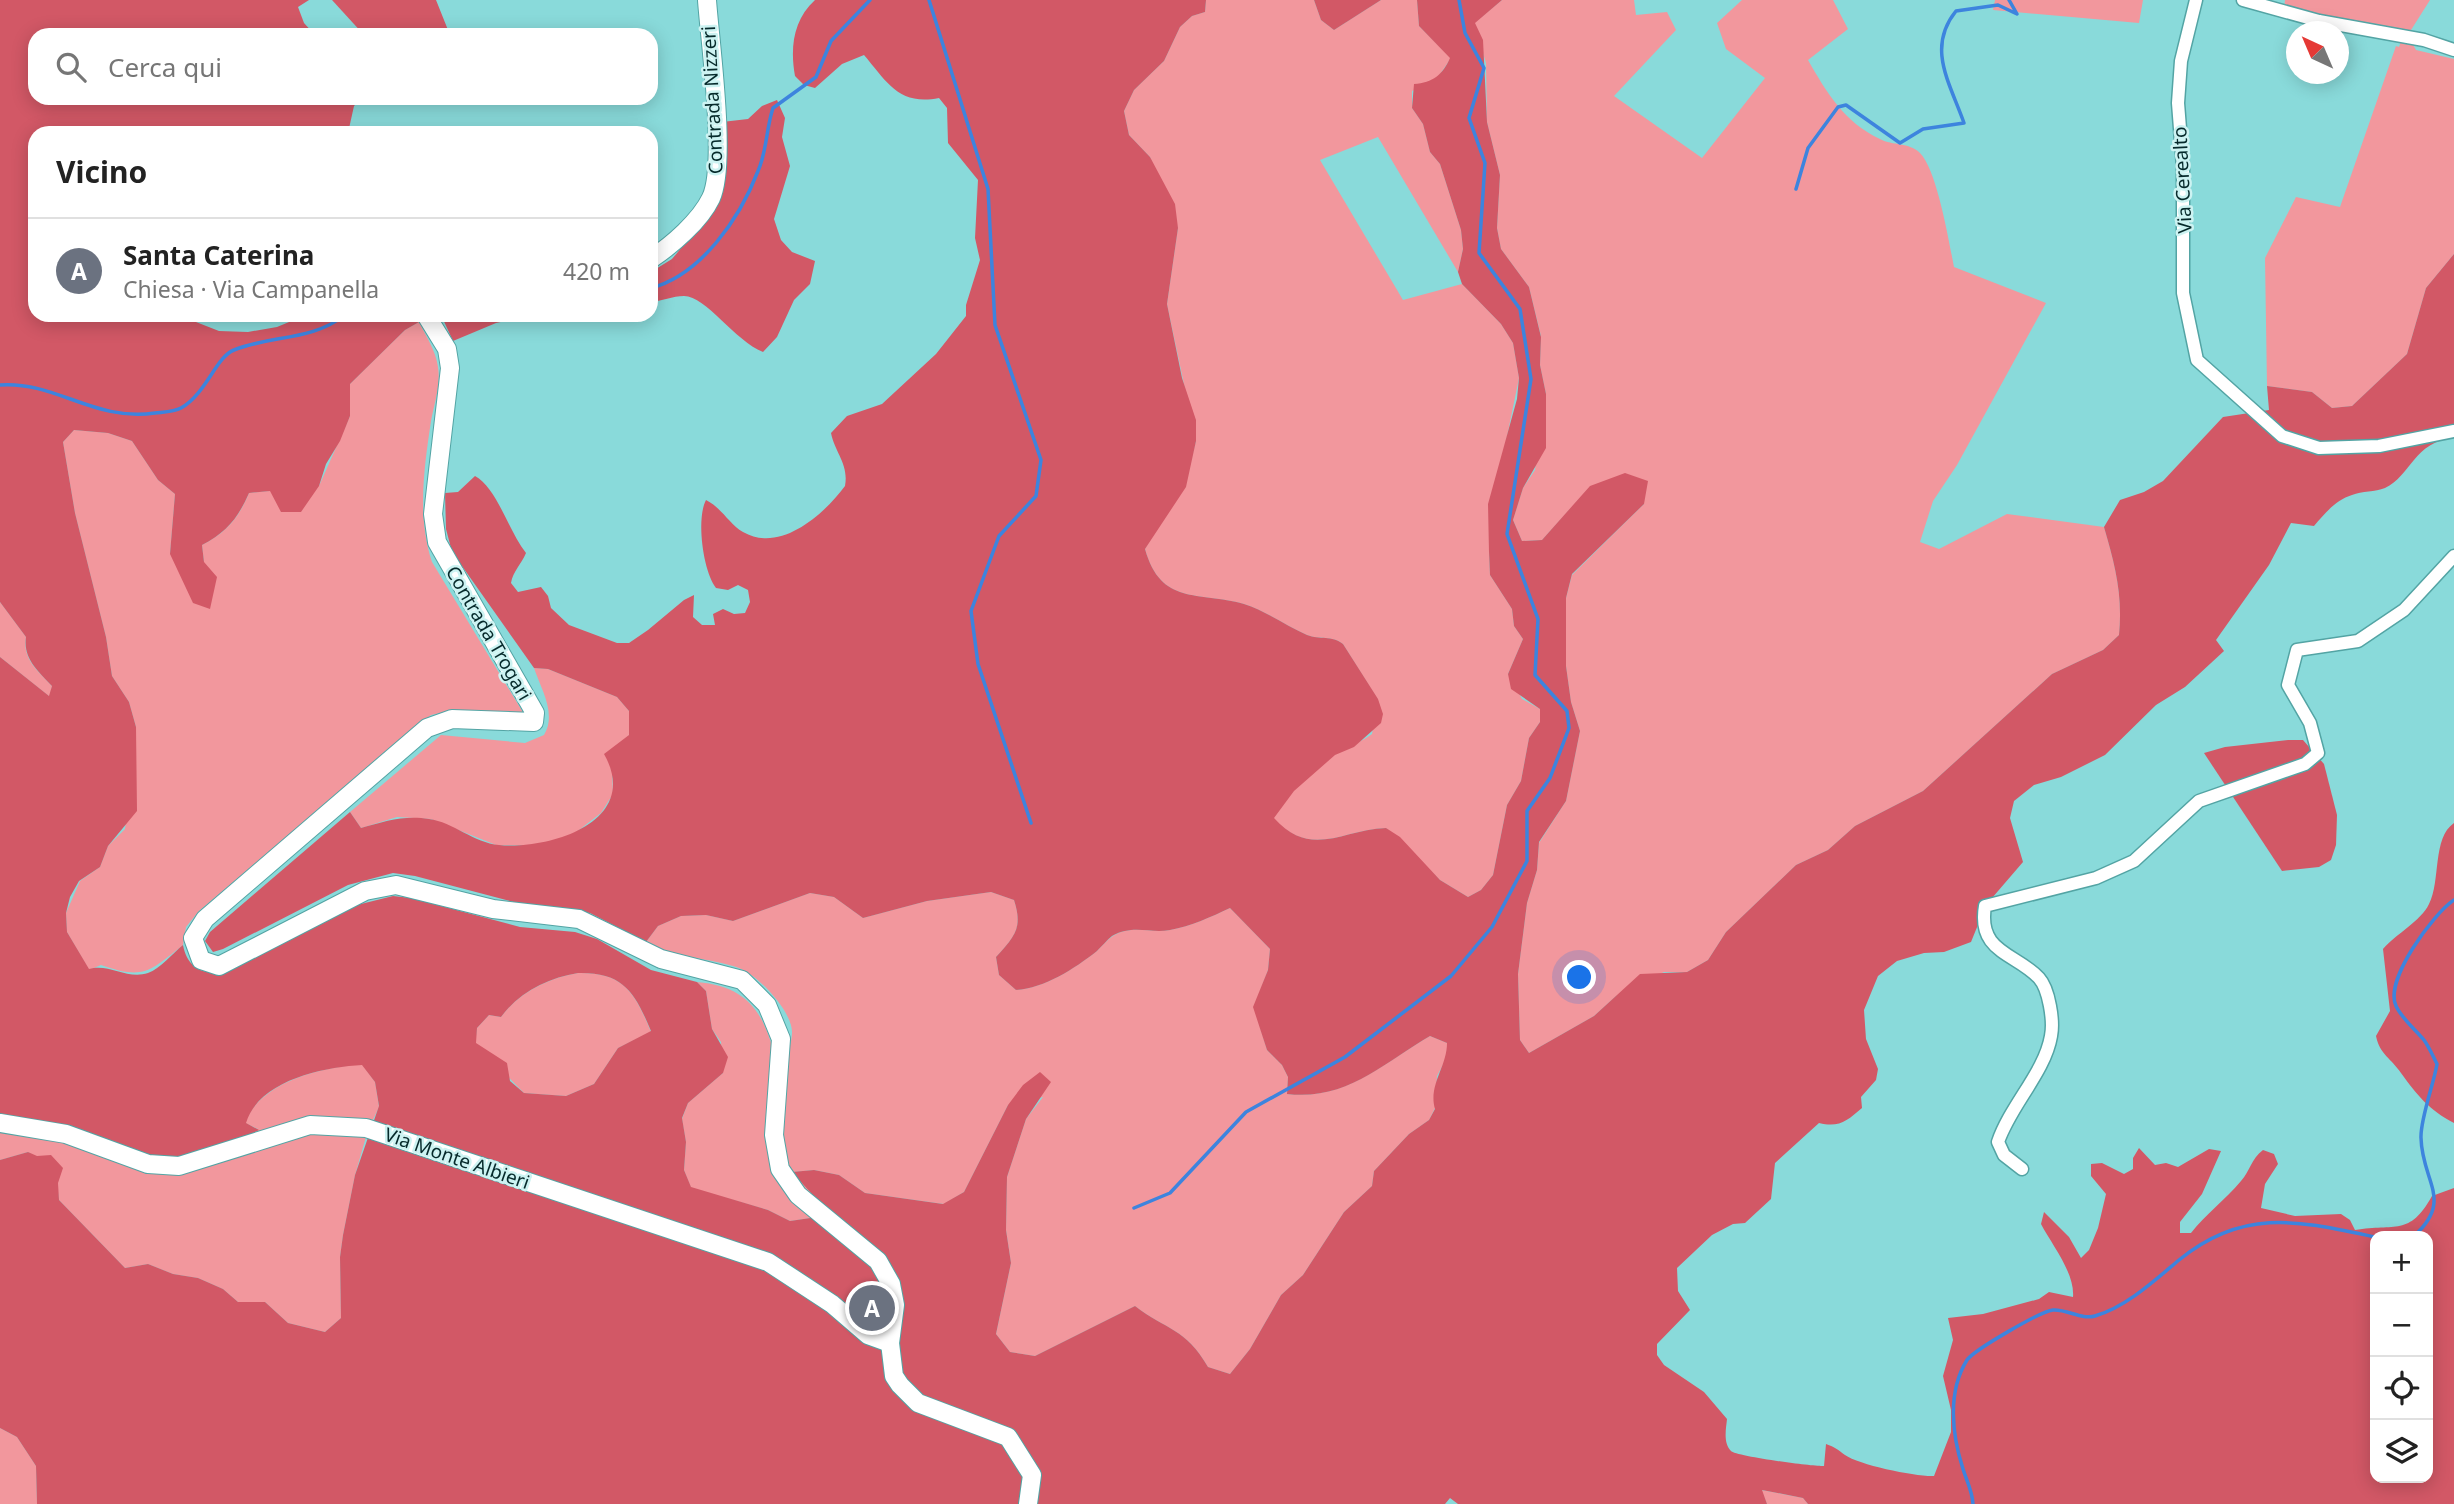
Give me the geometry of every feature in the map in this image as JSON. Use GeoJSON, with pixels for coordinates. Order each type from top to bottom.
{"type":"FeatureCollection","features":[{"type":"Feature","properties":{"kind":"street","name":"Contrada Nizzeri"},"geometry":{"type":"LineString","coordinates":[[658,252],[705,208],[717,179],[718,149],[707,0]]}},
{"type":"Feature","properties":{"kind":"street","name":"Via Cerealto"},"geometry":{"type":"LineString","coordinates":[[2196,0],[2181,61],[2178,103],[2183,167],[2183,293],[2197,359],[2282,436],[2319,448],[2379,446],[2454,431]]}},
{"type":"Feature","properties":{"kind":"street"},"geometry":{"type":"LineString","coordinates":[[2243,0],[2319,21],[2424,40],[2454,50]]}},
{"type":"Feature","properties":{"kind":"street","name":"Contrada Trogari"},"geometry":{"type":"LineString","coordinates":[[430,322],[447,349],[450,368],[433,514],[437,542],[523,690],[535,713],[534,722],[452,719],[427,728],[205,919],[193,937],[201,960],[219,967],[365,891],[396,884],[493,909],[579,919],[661,959],[742,980],[767,1005],[781,1039],[774,1135],[780,1169],[798,1195],[878,1261],[891,1284],[895,1305],[890,1343]]}},
{"type":"Feature","properties":{"kind":"street"},"geometry":{"type":"LineString","coordinates":[[2022,1169],[2004,1155],[1998,1142],[2005,1122],[2042,1061],[2052,1035],[2048,1001],[2040,979],[1991,942],[1982,920],[1985,906],[2096,878],[2134,861],[2199,801],[2305,764],[2318,753],[2310,723],[2288,685],[2297,650],[2358,641],[2404,610],[2454,556]]}},
{"type":"Feature","properties":{"kind":"street","name":"Via Monte Albieri"},"geometry":{"type":"LineString","coordinates":[[0,1123],[66,1134],[148,1164],[179,1166],[310,1125],[366,1128],[768,1262],[832,1304],[868,1335],[890,1343]]}},
{"type":"Feature","properties":{"kind":"street"},"geometry":{"type":"LineString","coordinates":[[890,1343],[894,1376],[907,1394],[918,1403],[1008,1437],[1032,1475],[1028,1504]]}},
{"type":"Feature","properties":{"kind":"shaded area"},"geometry":{"type":"Polygon","coordinates":[[[0,0],[309,0],[298,7],[309,28],[28,28],[28,105],[355,105],[350,126],[28,126],[28,322],[196,322],[219,331],[248,332],[289,322],[419,322],[405,330],[350,384],[350,416],[340,441],[326,464],[319,486],[301,512],[281,512],[270,491],[249,493],[231,524],[202,545],[204,562],[217,577],[210,609],[193,603],[170,554],[175,494],[158,480],[132,441],[108,433],[74,430],[63,442],[75,513],[106,637],[112,676],[129,702],[136,727],[137,811],[108,846],[100,867],[79,881],[70,897],[66,913],[67,932],[89,969],[104,968],[140,975],[148,973],[183,945],[190,961],[201,970],[216,972],[233,969],[357,905],[393,896],[411,898],[520,927],[575,932],[597,939],[651,970],[697,982],[706,991],[712,1029],[728,1057],[723,1073],[688,1103],[682,1118],[686,1142],[684,1170],[691,1187],[768,1210],[790,1221],[831,1215],[792,1172],[814,1170],[839,1175],[865,1193],[943,1204],[964,1192],[1008,1105],[1023,1085],[1040,1072],[1051,1082],[1026,1119],[1007,1177],[1006,1230],[1011,1263],[996,1334],[1010,1352],[1035,1356],[1135,1306],[1192,1344],[1208,1367],[1230,1374],[1250,1349],[1281,1295],[1303,1275],[1344,1212],[1372,1186],[1374,1171],[1409,1134],[1429,1120],[1435,1109],[1434,1092],[1447,1043],[1430,1036],[1346,1086],[1308,1095],[1287,1094],[1288,1077],[1282,1065],[1267,1050],[1253,1007],[1268,970],[1270,949],[1230,908],[1178,928],[1120,932],[1069,971],[1038,986],[1016,990],[999,975],[996,957],[1015,931],[1017,910],[1014,900],[991,892],[927,901],[863,918],[834,897],[810,893],[733,921],[706,915],[681,916],[658,926],[646,942],[590,913],[525,905],[415,876],[393,873],[348,885],[223,949],[213,952],[205,941],[210,932],[350,812],[361,828],[395,819],[420,818],[447,824],[490,843],[520,845],[565,836],[585,826],[601,814],[611,797],[613,777],[604,754],[629,735],[629,711],[617,697],[548,669],[534,668],[452,552],[446,529],[445,493],[458,492],[475,476],[483,482],[526,553],[511,583],[518,592],[541,587],[548,596],[551,608],[569,625],[617,643],[629,643],[694,595],[693,617],[702,625],[715,625],[713,614],[723,609],[734,614],[745,613],[750,602],[748,590],[738,585],[728,590],[716,588],[711,580],[704,558],[701,532],[706,500],[717,507],[738,529],[757,537],[772,538],[787,534],[814,518],[845,486],[845,471],[831,433],[847,416],[882,404],[936,354],[966,316],[966,305],[980,260],[975,238],[978,180],[948,143],[947,108],[939,98],[914,98],[895,90],[864,55],[842,64],[815,88],[804,85],[795,76],[793,45],[802,16],[815,0],[1206,0],[1205,12],[1192,16],[1180,27],[1164,61],[1134,90],[1124,111],[1129,135],[1150,157],[1175,204],[1178,228],[1167,304],[1182,378],[1196,420],[1196,441],[1186,487],[1145,549],[1152,567],[1171,588],[1183,593],[1244,604],[1307,635],[1339,641],[1378,699],[1383,714],[1381,723],[1354,747],[1335,755],[1294,791],[1274,818],[1288,830],[1314,840],[1386,828],[1400,837],[1440,880],[1468,897],[1481,890],[1493,875],[1507,805],[1521,781],[1529,738],[1540,722],[1540,709],[1511,689],[1508,674],[1523,639],[1514,626],[1512,609],[1490,575],[1488,504],[1517,399],[1519,378],[1513,343],[1501,324],[1462,284],[1458,272],[1463,249],[1461,230],[1440,164],[1430,152],[1423,124],[1412,108],[1414,84],[1436,77],[1450,58],[1419,26],[1417,0],[1502,0],[1475,23],[1483,40],[1487,122],[1500,175],[1497,228],[1501,249],[1529,287],[1541,337],[1540,365],[1546,394],[1546,448],[1523,488],[1513,520],[1522,541],[1542,540],[1590,486],[1625,473],[1648,481],[1644,504],[1572,574],[1566,598],[1566,666],[1571,702],[1580,731],[1566,801],[1539,842],[1537,870],[1527,903],[1518,974],[1520,1040],[1529,1053],[1594,1016],[1640,974],[1687,972],[1708,960],[1726,932],[1796,865],[1828,850],[1855,826],[1923,791],[2052,674],[2103,650],[2119,635],[2117,580],[2104,527],[2120,500],[2144,492],[2163,481],[2223,417],[2269,410],[2267,386],[2312,392],[2332,408],[2352,406],[2407,354],[2426,288],[2454,254],[2454,438],[2430,445],[2394,483],[2385,488],[2341,500],[2314,526],[2291,523],[2269,565],[2216,640],[2224,651],[2185,687],[2156,705],[2105,755],[2061,777],[2034,785],[2014,801],[2010,818],[2023,862],[1986,905],[1971,942],[1944,952],[1924,953],[1897,961],[1878,976],[1864,1010],[1866,1039],[1878,1069],[1876,1080],[1861,1097],[1862,1108],[1842,1122],[1832,1125],[1819,1123],[1775,1163],[1771,1199],[1745,1223],[1733,1224],[1712,1235],[1677,1268],[1678,1291],[1690,1310],[1657,1344],[1657,1355],[1664,1365],[1704,1392],[1727,1419],[1727,1444],[1731,1451],[1776,1461],[1824,1466],[1826,1444],[1862,1463],[1934,1476],[1951,1432],[1951,1410],[1943,1376],[1953,1340],[1948,1318],[1983,1314],[2039,1299],[2049,1292],[2073,1297],[2067,1269],[2041,1224],[2044,1212],[2069,1237],[2081,1258],[2089,1250],[2098,1228],[2106,1194],[2091,1176],[2091,1164],[2102,1163],[2124,1174],[2133,1169],[2133,1158],[2139,1148],[2155,1165],[2166,1163],[2178,1167],[2209,1149],[2221,1151],[2202,1194],[2180,1222],[2180,1233],[2191,1233],[2241,1181],[2263,1150],[2274,1154],[2278,1164],[2265,1184],[2261,1208],[2295,1216],[2341,1214],[2350,1220],[2355,1230],[2408,1223],[2424,1209],[2432,1196],[2454,1188],[2454,1504],[1808,1504],[1803,1498],[1762,1490],[1767,1504],[1458,1504],[1450,1498],[1445,1504],[37,1504],[36,1466],[17,1437],[0,1428],[0,1160],[28,1152],[37,1156],[51,1155],[63,1168],[58,1183],[59,1200],[125,1268],[148,1264],[173,1274],[198,1278],[223,1289],[238,1302],[265,1302],[288,1323],[325,1332],[341,1318],[340,1257],[343,1235],[355,1175],[379,1106],[375,1082],[362,1065],[312,1073],[278,1086],[264,1096],[253,1108],[246,1123],[259,1130],[233,1143],[176,1161],[141,1153],[54,1123],[0,1114],[0,657],[49,696],[52,686],[29,658],[26,637],[0,602],[0,0]],[[578,973],[556,978],[525,993],[501,1017],[489,1015],[477,1028],[476,1043],[507,1063],[510,1081],[524,1093],[566,1096],[594,1084],[618,1048],[651,1031],[626,987],[607,976],[578,973]]]}},
{"type":"Feature","properties":{"kind":"shaded area"},"geometry":{"type":"Polygon","coordinates":[[[332,0],[436,0],[447,28],[358,28],[332,0]]]}},
{"type":"Feature","properties":{"kind":"shaded area"},"geometry":{"type":"Polygon","coordinates":[[[1206,0],[1314,0],[1321,20],[1334,30],[1381,0],[1417,0],[1419,26],[1451,58],[1438,77],[1412,91],[1412,108],[1423,124],[1430,152],[1440,164],[1461,230],[1463,249],[1458,272],[1378,137],[1320,160],[1403,300],[1462,284],[1501,324],[1513,343],[1519,378],[1489,524],[1490,575],[1512,609],[1514,626],[1523,639],[1508,674],[1522,699],[1540,709],[1540,722],[1529,738],[1521,781],[1507,805],[1493,875],[1481,890],[1468,897],[1440,880],[1386,828],[1314,840],[1300,837],[1273,818],[1292,793],[1318,768],[1334,755],[1372,734],[1378,700],[1339,641],[1307,635],[1244,604],[1183,593],[1171,588],[1152,567],[1145,549],[1190,464],[1196,441],[1167,304],[1178,228],[1150,157],[1129,135],[1124,111],[1134,90],[1164,61],[1180,27],[1192,16],[1205,12],[1206,0]]]}},
{"type":"Feature","properties":{"kind":"shaded area"},"geometry":{"type":"Polygon","coordinates":[[[1314,0],[1381,0],[1334,30],[1321,20],[1314,0]]]}},
{"type":"Feature","properties":{"kind":"shaded area"},"geometry":{"type":"Polygon","coordinates":[[[1502,0],[1634,0],[1636,15],[1667,12],[1676,30],[1614,96],[1702,158],[1765,78],[1726,49],[1717,23],[1742,0],[1833,0],[1848,29],[1808,60],[1830,95],[1846,115],[1867,132],[1885,141],[1911,147],[1920,153],[1932,174],[1937,190],[1954,267],[2046,303],[1957,465],[1933,501],[1920,542],[1939,549],[2007,514],[2104,527],[2115,567],[2120,607],[2119,635],[2103,650],[2052,674],[1923,791],[1855,826],[1828,850],[1796,865],[1726,932],[1708,960],[1687,972],[1664,972],[1616,996],[1594,1016],[1529,1053],[1520,1040],[1518,974],[1527,903],[1537,870],[1539,843],[1566,801],[1580,731],[1571,702],[1566,666],[1566,598],[1572,575],[1644,504],[1591,486],[1542,540],[1522,541],[1513,520],[1523,488],[1535,470],[1546,394],[1540,365],[1541,336],[1529,287],[1501,249],[1497,228],[1500,175],[1487,122],[1486,63],[1474,23],[1502,0]]]}},
{"type":"Feature","properties":{"kind":"shaded area"},"geometry":{"type":"Polygon","coordinates":[[[1995,0],[2143,0],[2139,23],[1993,10],[1995,0]]]}},
{"type":"Feature","properties":{"kind":"shaded area"},"geometry":{"type":"Polygon","coordinates":[[[2285,0],[2430,0],[2411,30],[2405,30],[2284,9],[2285,0]]]}},
{"type":"Feature","properties":{"kind":"shaded area"},"geometry":{"type":"Polygon","coordinates":[[[2405,30],[2416,50],[2454,59],[2454,254],[2426,288],[2407,354],[2352,406],[2332,408],[2312,392],[2267,386],[2265,258],[2296,197],[2340,207],[2396,46],[2399,47],[2405,30]]]}},
{"type":"Feature","properties":{"kind":"shaded area"},"geometry":{"type":"Polygon","coordinates":[[[777,100],[785,118],[782,137],[790,166],[774,219],[781,240],[792,252],[815,261],[810,284],[794,300],[777,337],[763,352],[742,339],[693,298],[680,296],[658,301],[658,268],[672,259],[715,208],[722,122],[748,119],[762,106],[777,100]]]}},
{"type":"Feature","properties":{"kind":"shaded area"},"geometry":{"type":"Polygon","coordinates":[[[419,322],[435,355],[439,374],[423,492],[427,545],[432,562],[527,719],[445,712],[431,715],[199,911],[186,927],[183,945],[162,962],[137,972],[115,970],[101,965],[89,970],[67,932],[66,913],[80,881],[100,867],[108,846],[125,829],[136,755],[136,727],[129,702],[112,676],[106,637],[75,513],[63,442],[74,430],[108,433],[132,441],[158,480],[175,494],[170,554],[204,562],[202,545],[231,524],[249,493],[319,486],[350,416],[350,384],[405,330],[419,322]]]}},
{"type":"Feature","properties":{"kind":"shaded area"},"geometry":{"type":"Polygon","coordinates":[[[444,322],[501,322],[496,323],[453,341],[444,322]]]}},
{"type":"Feature","properties":{"kind":"shaded area"},"geometry":{"type":"Polygon","coordinates":[[[0,602],[26,637],[26,652],[32,664],[52,686],[50,697],[0,657],[0,602]]]}},
{"type":"Feature","properties":{"kind":"shaded area"},"geometry":{"type":"Polygon","coordinates":[[[534,668],[548,669],[617,697],[629,711],[629,735],[612,769],[613,794],[601,813],[570,837],[537,845],[496,845],[431,819],[397,817],[361,828],[350,812],[441,735],[525,743],[544,735],[548,727],[548,710],[534,668]]]}},
{"type":"Feature","properties":{"kind":"shaded area"},"geometry":{"type":"Polygon","coordinates":[[[2303,740],[2324,764],[2337,815],[2336,845],[2331,860],[2319,867],[2282,871],[2204,753],[2225,747],[2303,740]]]}},
{"type":"Feature","properties":{"kind":"shaded area"},"geometry":{"type":"Polygon","coordinates":[[[2454,823],[2454,1123],[2437,1113],[2418,1095],[2383,1052],[2376,1036],[2390,1011],[2383,949],[2420,916],[2429,904],[2433,895],[2442,839],[2454,823]]]}},
{"type":"Feature","properties":{"kind":"shaded area"},"geometry":{"type":"Polygon","coordinates":[[[991,892],[1014,900],[1017,910],[1016,931],[996,957],[999,975],[1016,990],[1038,986],[1069,971],[1121,932],[1178,928],[1230,908],[1270,949],[1268,970],[1254,1007],[1267,1050],[1282,1065],[1288,1077],[1287,1094],[1308,1095],[1346,1086],[1430,1036],[1447,1043],[1447,1057],[1437,1076],[1435,1108],[1429,1120],[1409,1134],[1374,1171],[1372,1186],[1344,1212],[1303,1275],[1281,1295],[1250,1349],[1230,1374],[1208,1367],[1192,1344],[1135,1306],[1035,1356],[1010,1352],[996,1334],[1011,1263],[1006,1230],[1007,1177],[1026,1119],[1043,1097],[1008,1105],[964,1192],[944,1204],[865,1193],[839,1175],[814,1170],[793,1172],[831,1215],[790,1221],[768,1210],[691,1188],[684,1170],[686,1142],[682,1119],[688,1103],[723,1073],[721,1042],[712,1029],[706,991],[697,982],[733,991],[756,1011],[770,1039],[780,1075],[789,1049],[791,1024],[773,995],[747,972],[669,952],[646,942],[658,926],[681,916],[706,915],[733,921],[810,893],[834,897],[863,918],[927,901],[991,892]]]}},
{"type":"Feature","properties":{"kind":"shaded area"},"geometry":{"type":"Polygon","coordinates":[[[578,973],[607,976],[626,987],[639,1006],[651,1032],[618,1048],[594,1084],[566,1096],[524,1093],[475,1043],[477,1028],[489,1015],[501,1017],[517,1000],[535,988],[556,978],[578,973]]]}},
{"type":"Feature","properties":{"kind":"shaded area"},"geometry":{"type":"Polygon","coordinates":[[[362,1064],[375,1082],[379,1107],[368,1130],[355,1175],[343,1235],[340,1257],[341,1318],[325,1332],[288,1323],[265,1302],[238,1302],[223,1289],[198,1278],[173,1274],[148,1264],[125,1268],[59,1200],[50,1172],[40,1161],[28,1152],[0,1160],[0,1114],[54,1123],[258,1129],[245,1123],[264,1096],[312,1073],[362,1064]]]}},
{"type":"Feature","properties":{"kind":"shaded area"},"geometry":{"type":"Polygon","coordinates":[[[0,1428],[17,1437],[36,1466],[37,1504],[0,1504],[0,1428]]]}},
{"type":"Feature","properties":{"kind":"shaded area"},"geometry":{"type":"Polygon","coordinates":[[[1761,1490],[1803,1498],[1808,1504],[1767,1504],[1761,1490]]]}},
{"type":"Feature","properties":{"kind":"waterway"},"geometry":{"type":"LineString","coordinates":[[658,285],[686,271],[702,258],[729,225],[758,171],[773,108],[816,77],[831,41],[870,0]]}},
{"type":"Feature","properties":{"kind":"waterway"},"geometry":{"type":"LineString","coordinates":[[929,0],[988,189],[995,325],[1041,460],[1036,496],[999,536],[971,611],[978,664],[1031,823]]}},
{"type":"Feature","properties":{"kind":"waterway"},"geometry":{"type":"LineString","coordinates":[[1134,1208],[1170,1193],[1246,1112],[1345,1057],[1451,976],[1492,927],[1527,861],[1527,811],[1550,778],[1569,728],[1567,711],[1535,675],[1538,619],[1507,534],[1531,379],[1520,309],[1479,253],[1485,163],[1469,118],[1484,68],[1465,33],[1459,0]]}},
{"type":"Feature","properties":{"kind":"waterway"},"geometry":{"type":"LineString","coordinates":[[1796,189],[1808,148],[1838,107],[1846,105],[1900,143],[1923,129],[1964,123],[1944,66],[1943,38],[1947,25],[1956,11],[1998,5],[2017,14],[2009,0]]}},
{"type":"Feature","properties":{"kind":"waterway"},"geometry":{"type":"LineString","coordinates":[[0,385],[39,389],[113,412],[133,414],[172,411],[190,402],[222,360],[234,350],[305,334],[334,322]]}},
{"type":"Feature","properties":{"kind":"waterway"},"geometry":{"type":"LineString","coordinates":[[2419,1231],[2432,1212],[2434,1201],[2421,1138],[2437,1064],[2424,1040],[2399,1011],[2394,995],[2404,965],[2423,933],[2454,900]]}},
{"type":"Feature","properties":{"kind":"waterway"},"geometry":{"type":"LineString","coordinates":[[1973,1504],[1956,1442],[1953,1414],[1956,1386],[1961,1372],[1967,1360],[1982,1348],[2046,1312],[2064,1311],[2090,1317],[2106,1312],[2139,1292],[2203,1243],[2250,1225],[2297,1223],[2370,1236]]}},
{"type":"Feature","properties":{"kind":"place","name":"Santa Caterina"},"geometry":{"type":"Point","coordinates":[872,1308]}}]}
